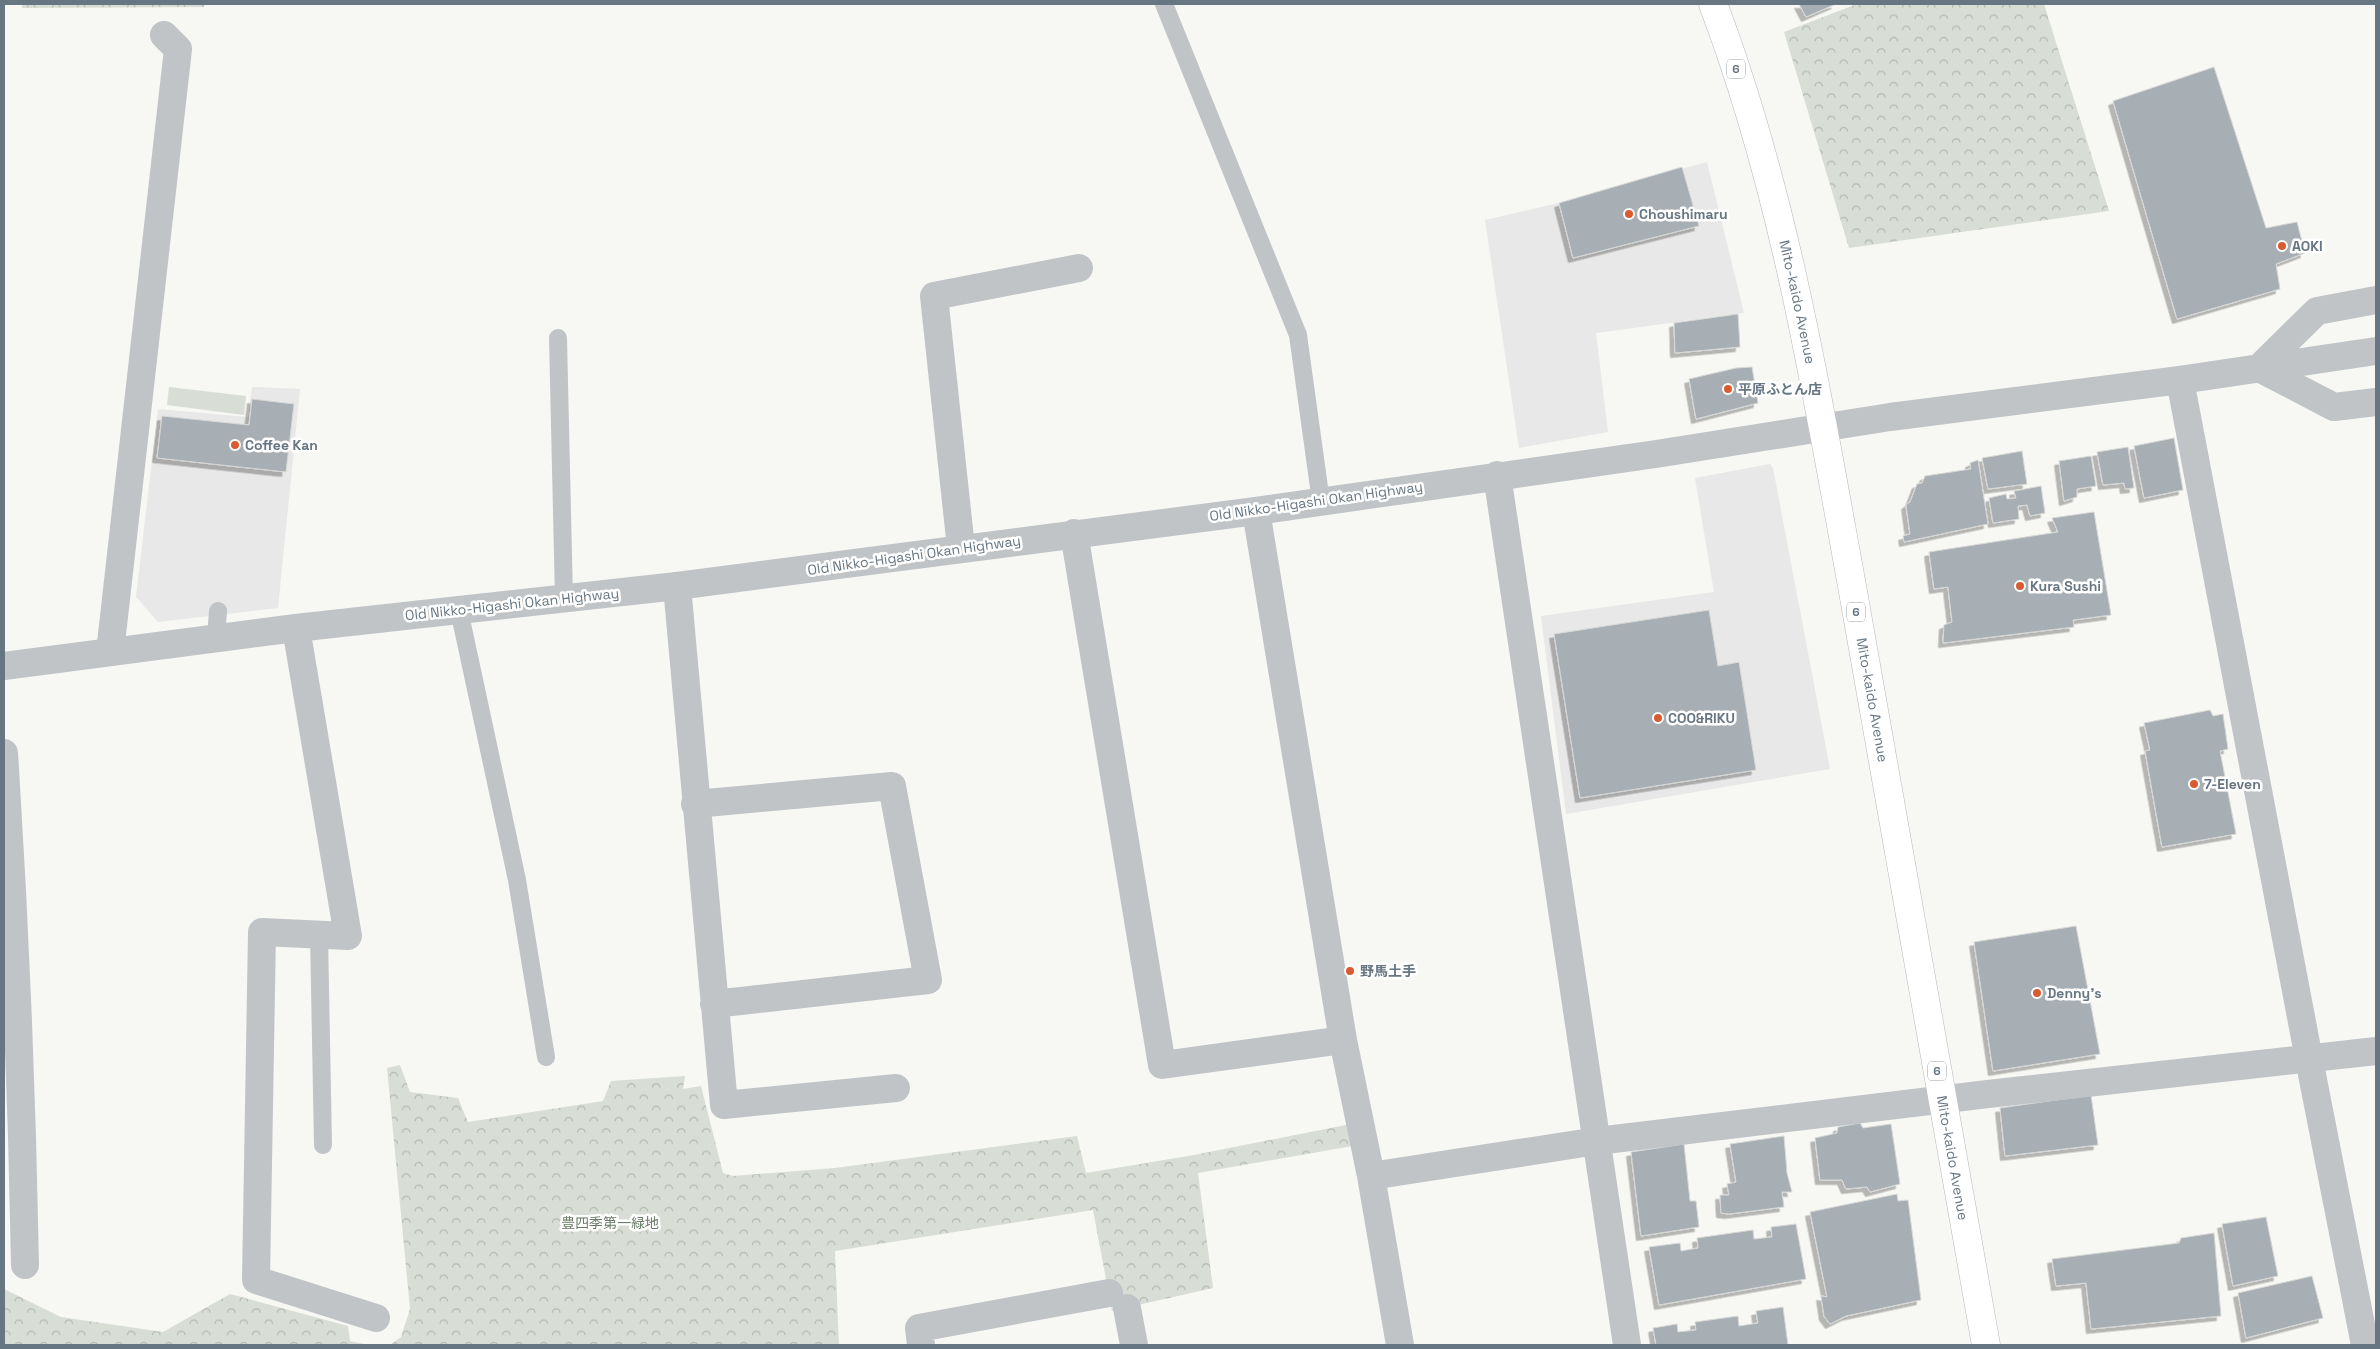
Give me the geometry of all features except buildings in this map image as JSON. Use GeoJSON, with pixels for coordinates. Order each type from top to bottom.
{"type":"FeatureCollection","features":[{"type":"Feature","properties":{"kind":"highway","name":"Mito-kaido Avenue"},"geometry":{"type":"LineString","coordinates":[[1713,4],[1732,55],[1771,183],[1823,427],[1986,1345]]}},
{"type":"Feature","properties":{"kind":"street"},"geometry":{"type":"LineString","coordinates":[[110,652],[178,49],[164,35]]}},
{"type":"Feature","properties":{"kind":"street"},"geometry":{"type":"LineString","coordinates":[[961,548],[934,296],[1079,268]]}},
{"type":"Feature","properties":{"kind":"street"},"geometry":{"type":"LineString","coordinates":[[2376,300],[2317,310],[2259,368],[2334,407],[2376,402]]}},
{"type":"Feature","properties":{"kind":"street","name":"Old Nikko-Higashi Okan Highway"},"geometry":{"type":"LineString","coordinates":[[4,666],[296,628],[677,586],[1074,533],[1256,511],[1674,451],[1823,427],[2180,380],[2376,351]]}},
{"type":"Feature","properties":{"kind":"street"},"geometry":{"type":"LineString","coordinates":[[2180,380],[2309,1059],[2366,1345]]}},
{"type":"Feature","properties":{"kind":"street"},"geometry":{"type":"LineString","coordinates":[[1497,475],[1627,1345]]}},
{"type":"Feature","properties":{"kind":"street"},"geometry":{"type":"LineString","coordinates":[[1256,511],[1343,1040],[1372,1176],[1400,1345]]}},
{"type":"Feature","properties":{"kind":"street"},"geometry":{"type":"LineString","coordinates":[[1074,533],[1162,1065],[1343,1040]]}},
{"type":"Feature","properties":{"kind":"street"},"geometry":{"type":"LineString","coordinates":[[677,586],[695,804],[724,1105],[896,1088]]}},
{"type":"Feature","properties":{"kind":"street"},"geometry":{"type":"LineString","coordinates":[[296,628],[348,936],[262,932],[256,1280],[376,1318]]}},
{"type":"Feature","properties":{"kind":"street"},"geometry":{"type":"LineString","coordinates":[[4,753],[13,1089],[25,1264]]}},
{"type":"Feature","properties":{"kind":"street"},"geometry":{"type":"LineString","coordinates":[[695,804],[892,786],[928,980],[714,1004]]}},
{"type":"Feature","properties":{"kind":"street"},"geometry":{"type":"LineString","coordinates":[[1372,1176],[1597,1141],[1942,1099],[2376,1051]]}},
{"type":"Feature","properties":{"kind":"street"},"geometry":{"type":"LineString","coordinates":[[921,1345],[919,1328],[1118,1300],[1134,1345]]}},
{"type":"Feature","properties":{"kind":"lane"},"geometry":{"type":"LineString","coordinates":[[1164,4],[1298,335],[1321,502]]}},
{"type":"Feature","properties":{"kind":"lane"},"geometry":{"type":"LineString","coordinates":[[558,338],[564,598]]}},
{"type":"Feature","properties":{"kind":"lane"},"geometry":{"type":"LineString","coordinates":[[458,610],[517,880],[546,1057]]}},
{"type":"Feature","properties":{"kind":"lane"},"geometry":{"type":"LineString","coordinates":[[216,638],[218,611]]}},
{"type":"Feature","properties":{"kind":"lane"},"geometry":{"type":"LineString","coordinates":[[319,935],[323,1145]]}},
{"type":"Feature","properties":{"kind":"shaded area"},"geometry":{"type":"Polygon","coordinates":[[[1707,162],[1744,313],[1596,333],[1608,432],[1519,448],[1485,220],[1559,203],[1707,162]]]}},
{"type":"Feature","properties":{"kind":"shaded area"},"geometry":{"type":"Polygon","coordinates":[[[252,387],[300,389],[278,608],[158,622],[136,597],[158,409],[248,417],[252,387]]]}},
{"type":"Feature","properties":{"kind":"shaded area"},"geometry":{"type":"Polygon","coordinates":[[[1770,464],[1773,468],[1830,769],[1566,814],[1541,616],[1714,592],[1695,478],[1770,464]]]}},
{"type":"Feature","properties":{"kind":"green space"},"geometry":{"type":"Polygon","coordinates":[[[22,4],[204,4],[204,7],[22,8],[22,4]]]}},
{"type":"Feature","properties":{"kind":"green space"},"geometry":{"type":"Polygon","coordinates":[[[1857,4],[2044,4],[2109,211],[1849,248],[1784,32],[1857,4]]]}},
{"type":"Feature","properties":{"kind":"green space"},"geometry":{"type":"Polygon","coordinates":[[[169,387],[246,396],[244,415],[167,405],[169,387]]]}},
{"type":"Feature","properties":{"kind":"green space","name":"豊四季第一緑地"},"geometry":{"type":"Polygon","coordinates":[[[400,1065],[410,1092],[458,1098],[468,1122],[603,1101],[611,1081],[685,1076],[683,1089],[701,1086],[723,1173],[733,1176],[835,1168],[1077,1136],[1086,1173],[1194,1155],[1351,1124],[1358,1145],[1198,1173],[1213,1288],[1112,1311],[1093,1210],[835,1251],[839,1345],[390,1345],[401,1337],[410,1309],[387,1068],[400,1065]]]}},
{"type":"Feature","properties":{"kind":"green space"},"geometry":{"type":"Polygon","coordinates":[[[4,1289],[61,1317],[163,1332],[230,1294],[348,1326],[350,1341],[369,1345],[4,1345],[4,1289]]]}},
{"type":"Feature","properties":{"kind":"place","name":"Choushimaru"},"geometry":{"type":"Point","coordinates":[1629,214]}},
{"type":"Feature","properties":{"kind":"place","name":"AOKI"},"geometry":{"type":"Point","coordinates":[2282,246]}},
{"type":"Feature","properties":{"kind":"place","name":"平原ふとん店"},"geometry":{"type":"Point","coordinates":[1728,389]}},
{"type":"Feature","properties":{"kind":"place","name":"Coffee Kan"},"geometry":{"type":"Point","coordinates":[235,445]}},
{"type":"Feature","properties":{"kind":"place","name":"Kura Sushi"},"geometry":{"type":"Point","coordinates":[2020,586]}},
{"type":"Feature","properties":{"kind":"place","name":"COO&RIKU"},"geometry":{"type":"Point","coordinates":[1658,718]}},
{"type":"Feature","properties":{"kind":"place","name":"7-Eleven"},"geometry":{"type":"Point","coordinates":[2194,784]}},
{"type":"Feature","properties":{"kind":"place","name":"野馬土手"},"geometry":{"type":"Point","coordinates":[1350,971]}},
{"type":"Feature","properties":{"kind":"place","name":"Denny's"},"geometry":{"type":"Point","coordinates":[2037,993]}}]}
